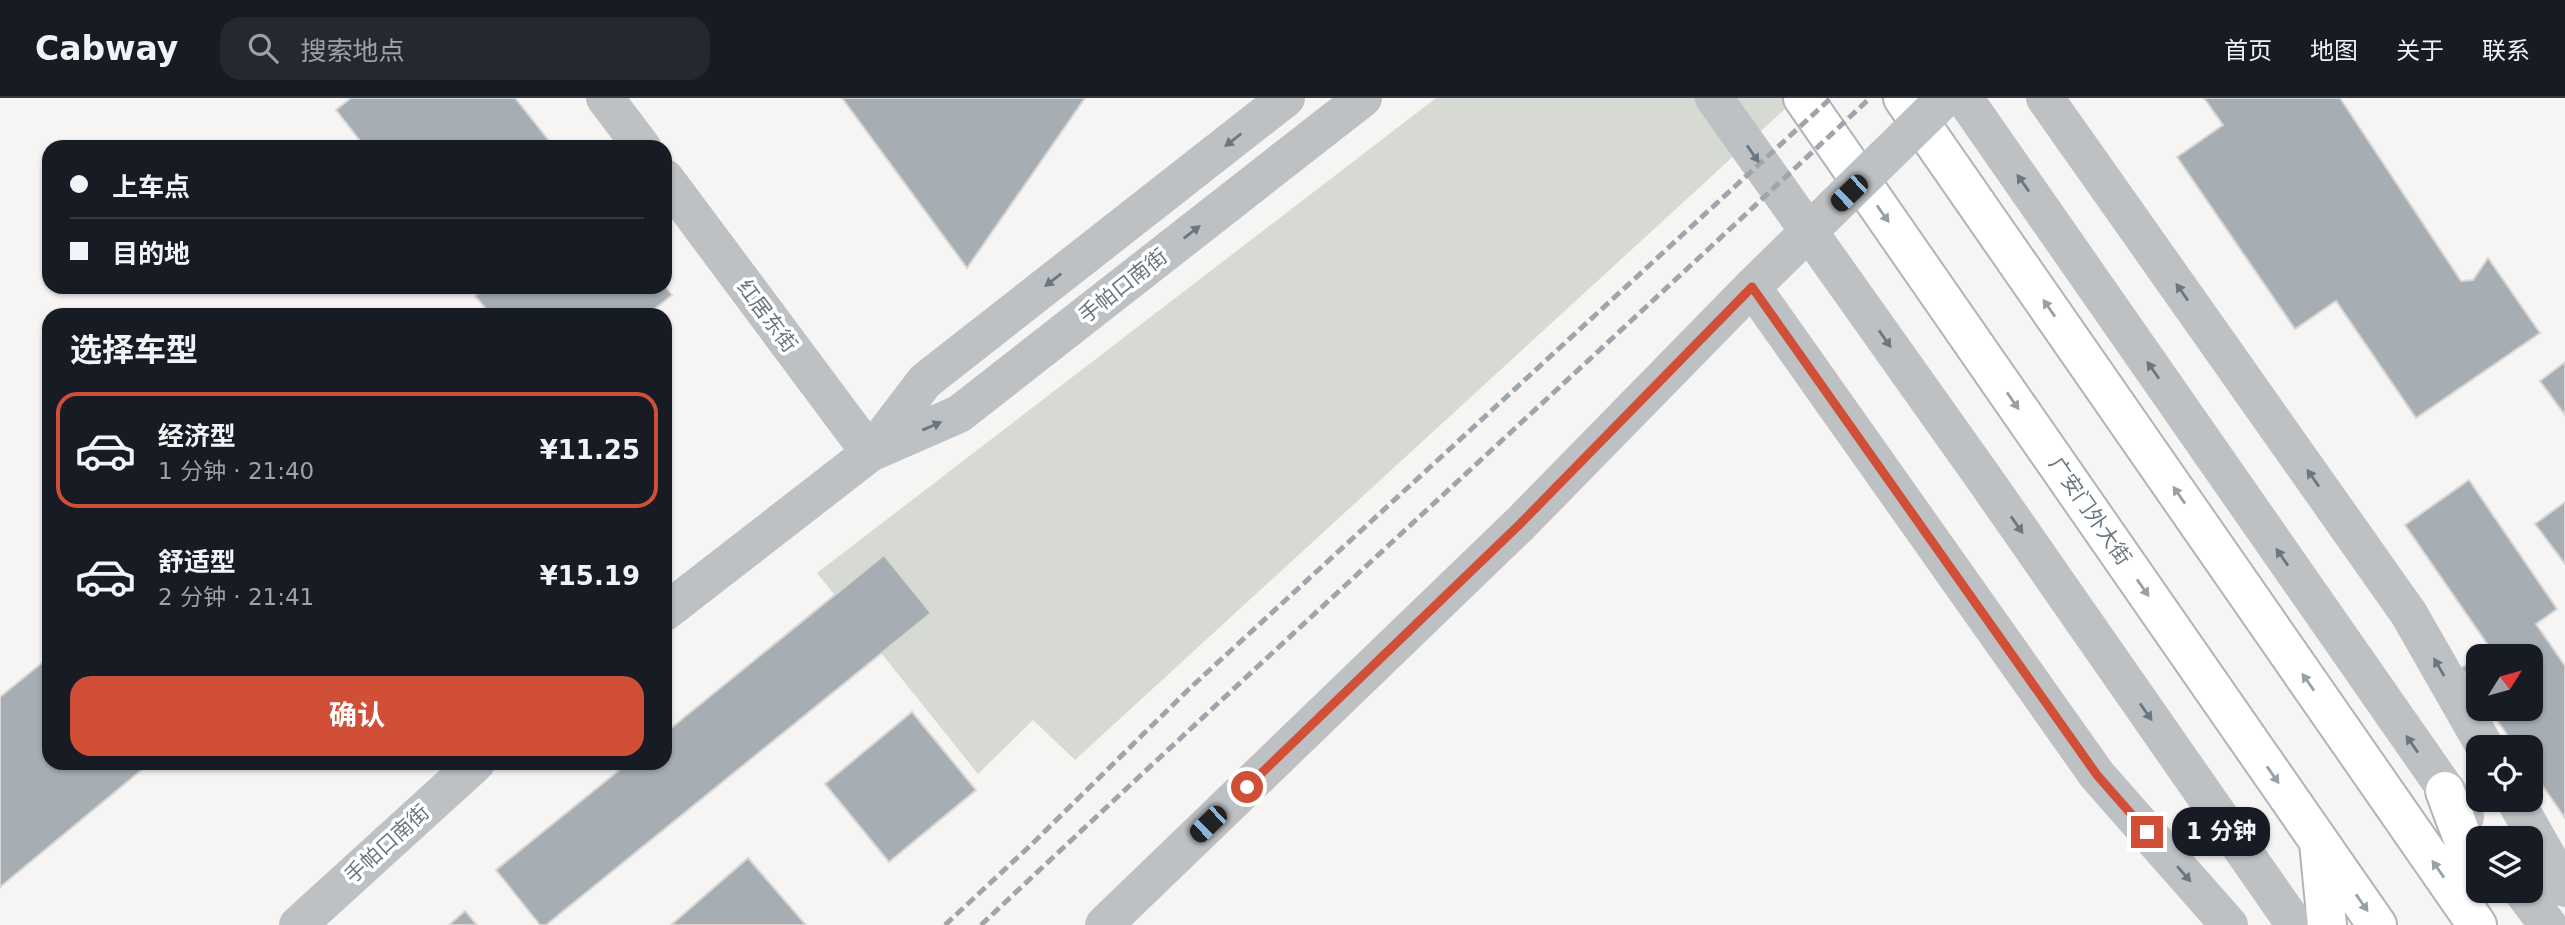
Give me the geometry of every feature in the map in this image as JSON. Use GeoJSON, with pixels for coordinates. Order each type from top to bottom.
{"type":"FeatureCollection","features":[{"type":"Feature","properties":{"kind":"highway","name":"广安门外大街"},"geometry":{"type":"LineString","coordinates":[[1802,98],[2377,925]]}},
{"type":"Feature","properties":{"kind":"highway"},"geometry":{"type":"LineString","coordinates":[[1903,98],[2477,925]]}},
{"type":"Feature","properties":{"kind":"highway"},"geometry":{"type":"LineString","coordinates":[[2445,791],[2466,848]]}},
{"type":"Feature","properties":{"kind":"highway"},"geometry":{"type":"LineString","coordinates":[[2319,840],[2327,925]]}},
{"type":"Feature","properties":{"kind":"highway"},"geometry":{"type":"LineString","coordinates":[[2487,903],[2495,925]]}},
{"type":"Feature","properties":{"kind":"street"},"geometry":{"type":"LineString","coordinates":[[605,98],[637,140]]}},
{"type":"Feature","properties":{"kind":"street","name":"手帕口南街"},"geometry":{"type":"LineString","coordinates":[[870,453],[925,381],[1286,98]]}},
{"type":"Feature","properties":{"kind":"street","name":"手帕口南街"},"geometry":{"type":"LineString","coordinates":[[672,607],[870,453],[959,414],[1363,98]]}},
{"type":"Feature","properties":{"kind":"street"},"geometry":{"type":"LineString","coordinates":[[1714,98],[1988,484],[2295,925]]}},
{"type":"Feature","properties":{"kind":"street"},"geometry":{"type":"LineString","coordinates":[[1104,925],[1520,524],[1752,287],[1945,98]]}},
{"type":"Feature","properties":{"kind":"street"},"geometry":{"type":"LineString","coordinates":[[1964,98],[2472,826]]}},
{"type":"Feature","properties":{"kind":"street"},"geometry":{"type":"LineString","coordinates":[[2045,98],[2409,614],[2478,735]]}},
{"type":"Feature","properties":{"kind":"street","name":"红居东街"},"geometry":{"type":"LineString","coordinates":[[672,187],[870,453]]}},
{"type":"Feature","properties":{"kind":"street"},"geometry":{"type":"LineString","coordinates":[[1752,287],[2097,775],[2229,925]]}},
{"type":"Feature","properties":{"kind":"street","name":"手帕口南街"},"geometry":{"type":"LineString","coordinates":[[298,925],[468,770]]}},
{"type":"Feature","properties":{"kind":"street"},"geometry":{"type":"LineString","coordinates":[[2522,812],[2565,888]]}},
{"type":"Feature","properties":{"kind":"street"},"geometry":{"type":"LineString","coordinates":[[2531,903],[2548,925]]}},
{"type":"Feature","properties":{"kind":"shaded area"},"geometry":{"type":"Polygon","coordinates":[[[1436,98],[1797,98],[1075,760],[1033,720],[978,774],[817,573],[1436,98]]]}},
{"type":"Feature","properties":{"kind":"building"},"geometry":{"type":"Polygon","coordinates":[[[351,98],[515,98],[548,140],[360,140],[336,110],[351,98]]]}},
{"type":"Feature","properties":{"kind":"building"},"geometry":{"type":"Polygon","coordinates":[[[842,98],[1085,98],[967,268],[842,98]]]}},
{"type":"Feature","properties":{"kind":"building"},"geometry":{"type":"Polygon","coordinates":[[[2204,98],[2340,98],[2461,281],[2473,280],[2488,258],[2540,333],[2416,418],[2336,301],[2295,329],[2177,157],[2223,125],[2204,98]]]}},
{"type":"Feature","properties":{"kind":"building"},"geometry":{"type":"Polygon","coordinates":[[[672,295],[656,308],[485,308],[475,296],[672,295]]]}},
{"type":"Feature","properties":{"kind":"building"},"geometry":{"type":"Polygon","coordinates":[[[2565,362],[2565,415],[2540,381],[2565,362]]]}},
{"type":"Feature","properties":{"kind":"building"},"geometry":{"type":"Polygon","coordinates":[[[2469,480],[2557,609],[2536,624],[2565,666],[2565,818],[2543,787],[2543,735],[2507,735],[2498,721],[2543,721],[2543,644],[2487,644],[2405,525],[2469,480]]]}},
{"type":"Feature","properties":{"kind":"building"},"geometry":{"type":"Polygon","coordinates":[[[2565,502],[2565,564],[2535,524],[2565,502]]]}},
{"type":"Feature","properties":{"kind":"building"},"geometry":{"type":"Polygon","coordinates":[[[884,555],[931,613],[546,925],[540,925],[496,870],[619,770],[672,770],[672,727],[884,555]]]}},
{"type":"Feature","properties":{"kind":"building"},"geometry":{"type":"Polygon","coordinates":[[[42,663],[42,770],[142,770],[0,887],[0,697],[42,663]]]}},
{"type":"Feature","properties":{"kind":"building"},"geometry":{"type":"Polygon","coordinates":[[[912,712],[976,790],[889,862],[825,784],[912,712]]]}},
{"type":"Feature","properties":{"kind":"building"},"geometry":{"type":"Polygon","coordinates":[[[748,858],[806,925],[671,925],[748,858]]]}},
{"type":"Feature","properties":{"kind":"building"},"geometry":{"type":"Polygon","coordinates":[[[465,911],[477,925],[449,925],[465,911]]]}},
{"type":"Feature","properties":{"kind":"railway"},"geometry":{"type":"LineString","coordinates":[[945,925],[1031,845],[1189,689],[1831,98]]}},
{"type":"Feature","properties":{"kind":"railway"},"geometry":{"type":"LineString","coordinates":[[981,925],[1870,98]]}},
{"type":"Feature","properties":{"kind":"route"},"geometry":{"type":"LineString","coordinates":[[1247,787],[1520,524],[1752,287],[2097,775],[2147,832]]}}]}
